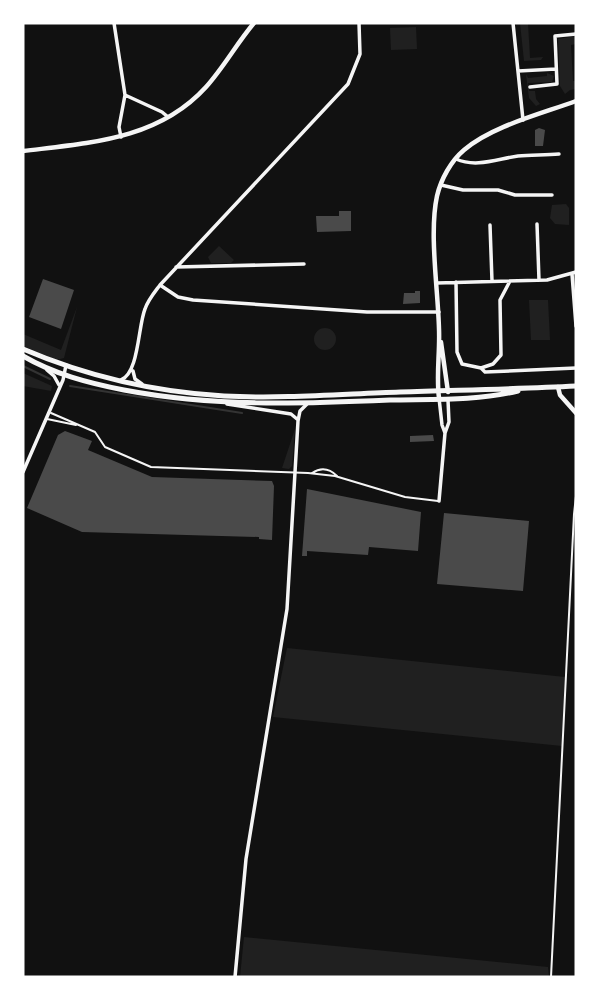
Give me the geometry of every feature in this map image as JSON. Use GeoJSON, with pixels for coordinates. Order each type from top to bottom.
{"type":"FeatureCollection","features":[{"type":"Feature","properties":{"kind":"main road"},"geometry":{"type":"LineString","coordinates":[[23,349],[66,365],[121,380],[201,394],[258,397],[421,391],[439,395]]}},
{"type":"Feature","properties":{"kind":"main road"},"geometry":{"type":"LineString","coordinates":[[23,356],[64,376],[141,393],[222,403],[423,399],[448,394],[576,386]]}},
{"type":"Feature","properties":{"kind":"street"},"geometry":{"type":"LineString","coordinates":[[114,23],[125,95],[119,127],[121,137]]}},
{"type":"Feature","properties":{"kind":"street"},"geometry":{"type":"LineString","coordinates":[[23,151],[88,144],[121,137],[168,117],[191,102],[206,86],[254,23]]}},
{"type":"Feature","properties":{"kind":"street"},"geometry":{"type":"LineString","coordinates":[[121,380],[128,377],[132,369],[144,311],[160,285],[348,84],[360,54],[359,23]]}},
{"type":"Feature","properties":{"kind":"street"},"geometry":{"type":"LineString","coordinates":[[513,23],[523,120]]}},
{"type":"Feature","properties":{"kind":"street"},"geometry":{"type":"LineString","coordinates":[[530,87],[557,84],[555,36],[576,34]]}},
{"type":"Feature","properties":{"kind":"street"},"geometry":{"type":"LineString","coordinates":[[518,71],[556,69]]}},
{"type":"Feature","properties":{"kind":"street"},"geometry":{"type":"LineString","coordinates":[[125,95],[168,117]]}},
{"type":"Feature","properties":{"kind":"street"},"geometry":{"type":"LineString","coordinates":[[445,433],[437,378],[440,338],[435,207],[441,185],[456,159],[476,141],[576,101]]}},
{"type":"Feature","properties":{"kind":"street"},"geometry":{"type":"LineString","coordinates":[[456,159],[467,163],[496,162],[520,156],[559,155]]}},
{"type":"Feature","properties":{"kind":"street"},"geometry":{"type":"LineString","coordinates":[[441,185],[463,190],[498,190],[516,195],[552,195]]}},
{"type":"Feature","properties":{"kind":"street"},"geometry":{"type":"LineString","coordinates":[[537,224],[540,280]]}},
{"type":"Feature","properties":{"kind":"street"},"geometry":{"type":"LineString","coordinates":[[491,225],[492,281]]}},
{"type":"Feature","properties":{"kind":"street"},"geometry":{"type":"LineString","coordinates":[[174,267],[304,264]]}},
{"type":"Feature","properties":{"kind":"street"},"geometry":{"type":"LineString","coordinates":[[437,283],[540,280],[574,273],[576,326]]}},
{"type":"Feature","properties":{"kind":"street"},"geometry":{"type":"LineString","coordinates":[[456,282],[459,360],[466,367],[481,368],[493,364],[501,355],[500,300],[510,281]]}},
{"type":"Feature","properties":{"kind":"street"},"geometry":{"type":"LineString","coordinates":[[160,285],[178,297],[192,300],[367,312],[439,313]]}},
{"type":"Feature","properties":{"kind":"street"},"geometry":{"type":"LineString","coordinates":[[439,501],[445,433],[449,422],[447,378],[440,338]]}},
{"type":"Feature","properties":{"kind":"street"},"geometry":{"type":"LineString","coordinates":[[23,472],[60,386],[66,365]]}},
{"type":"Feature","properties":{"kind":"street"},"geometry":{"type":"LineString","coordinates":[[46,368],[60,386]]}},
{"type":"Feature","properties":{"kind":"street"},"geometry":{"type":"LineString","coordinates":[[481,368],[483,372],[576,368]]}},
{"type":"Feature","properties":{"kind":"street"},"geometry":{"type":"LineString","coordinates":[[132,369],[135,378],[144,385]]}},
{"type":"Feature","properties":{"kind":"street"},"geometry":{"type":"LineString","coordinates":[[421,391],[429,388],[437,378]]}},
{"type":"Feature","properties":{"kind":"street"},"geometry":{"type":"LineString","coordinates":[[447,378],[461,394],[449,409]]}},
{"type":"Feature","properties":{"kind":"street"},"geometry":{"type":"LineString","coordinates":[[558,387],[560,395],[576,413]]}},
{"type":"Feature","properties":{"kind":"street"},"geometry":{"type":"LineString","coordinates":[[423,399],[434,403],[440,410]]}},
{"type":"Feature","properties":{"kind":"street"},"geometry":{"type":"LineString","coordinates":[[222,403],[291,414],[298,421]]}},
{"type":"Feature","properties":{"kind":"street"},"geometry":{"type":"LineString","coordinates":[[235,977],[246,859],[286,618],[298,421],[300,411],[308,403]]}},
{"type":"Feature","properties":{"kind":"lane"},"geometry":{"type":"LineString","coordinates":[[48,412],[95,432],[105,447],[151,467],[312,473],[338,477],[405,497],[439,501]]}},
{"type":"Feature","properties":{"kind":"lane"},"geometry":{"type":"LineString","coordinates":[[46,418],[80,426]]}},
{"type":"Feature","properties":{"kind":"lane"},"geometry":{"type":"LineString","coordinates":[[312,473],[318,469],[331,470],[338,477]]}},
{"type":"Feature","properties":{"kind":"path"},"geometry":{"type":"LineString","coordinates":[[551,977],[576,496]]}},
{"type":"Feature","properties":{"kind":"shaded area"},"geometry":{"type":"Polygon","coordinates":[[[520,23],[528,23],[530,58],[543,57],[541,60],[524,61],[520,23]]]}},
{"type":"Feature","properties":{"kind":"shaded area"},"geometry":{"type":"Polygon","coordinates":[[[416,27],[417,49],[391,50],[390,28],[416,27]]]}},
{"type":"Feature","properties":{"kind":"shaded area"},"geometry":{"type":"Polygon","coordinates":[[[576,36],[576,44],[571,45],[576,89],[565,94],[560,86],[558,39],[576,36]]]}},
{"type":"Feature","properties":{"kind":"shaded area"},"geometry":{"type":"Polygon","coordinates":[[[547,73],[554,76],[552,82],[528,83],[529,91],[535,91],[540,104],[536,106],[529,98],[526,74],[528,78],[547,76],[547,73]]]}},
{"type":"Feature","properties":{"kind":"shaded area"},"geometry":{"type":"Polygon","coordinates":[[[566,204],[569,208],[569,225],[555,224],[550,218],[552,205],[566,204]]]}},
{"type":"Feature","properties":{"kind":"shaded area"},"geometry":{"type":"Polygon","coordinates":[[[219,246],[234,260],[231,263],[211,263],[208,257],[219,246]]]}},
{"type":"Feature","properties":{"kind":"shaded area"},"geometry":{"type":"Polygon","coordinates":[[[529,300],[548,300],[550,340],[531,340],[529,300]]]}},
{"type":"Feature","properties":{"kind":"shaded area"},"geometry":{"type":"Polygon","coordinates":[[[77,307],[64,358],[56,360],[23,346],[23,334],[61,350],[77,307]]]}},
{"type":"Feature","properties":{"kind":"shaded area"},"geometry":{"type":"Polygon","coordinates":[[[325,328],[335,335],[336,339],[329,349],[325,350],[315,343],[314,339],[321,329],[325,328]]]}},
{"type":"Feature","properties":{"kind":"shaded area"},"geometry":{"type":"Polygon","coordinates":[[[23,373],[52,386],[51,391],[23,386],[23,373]]]}},
{"type":"Feature","properties":{"kind":"shaded area"},"geometry":{"type":"Polygon","coordinates":[[[295,429],[292,466],[289,469],[282,468],[295,429]]]}},
{"type":"Feature","properties":{"kind":"shaded area"},"geometry":{"type":"Polygon","coordinates":[[[287,648],[565,677],[562,746],[273,717],[287,648]]]}},
{"type":"Feature","properties":{"kind":"shaded area"},"geometry":{"type":"Polygon","coordinates":[[[244,937],[548,967],[549,977],[240,977],[244,937]]]}},
{"type":"Feature","properties":{"kind":"building"},"geometry":{"type":"Polygon","coordinates":[[[535,130],[545,130],[543,146],[535,146],[535,130]]]}},
{"type":"Feature","properties":{"kind":"building"},"geometry":{"type":"Polygon","coordinates":[[[339,211],[351,211],[351,231],[317,232],[316,216],[339,216],[339,211]]]}},
{"type":"Feature","properties":{"kind":"building"},"geometry":{"type":"Polygon","coordinates":[[[43,279],[74,290],[61,329],[29,317],[43,279]]]}},
{"type":"Feature","properties":{"kind":"building"},"geometry":{"type":"Polygon","coordinates":[[[420,291],[420,303],[403,304],[404,293],[420,291]]]}},
{"type":"Feature","properties":{"kind":"building"},"geometry":{"type":"Polygon","coordinates":[[[65,431],[92,441],[88,450],[152,477],[272,481],[272,540],[259,537],[82,532],[27,508],[58,435],[65,431]]]}},
{"type":"Feature","properties":{"kind":"building"},"geometry":{"type":"Polygon","coordinates":[[[433,435],[434,441],[410,442],[410,436],[433,435]]]}},
{"type":"Feature","properties":{"kind":"building"},"geometry":{"type":"Polygon","coordinates":[[[307,489],[421,512],[418,551],[369,547],[368,555],[307,551],[307,556],[302,556],[307,489]]]}},
{"type":"Feature","properties":{"kind":"building"},"geometry":{"type":"Polygon","coordinates":[[[444,513],[529,521],[523,591],[437,584],[444,513]]]}},
{"type":"Feature","properties":{"kind":"waterway"},"geometry":{"type":"LineString","coordinates":[[23,366],[50,379]]}},
{"type":"Feature","properties":{"kind":"waterway"},"geometry":{"type":"LineString","coordinates":[[70,386],[242,413]]}}]}
